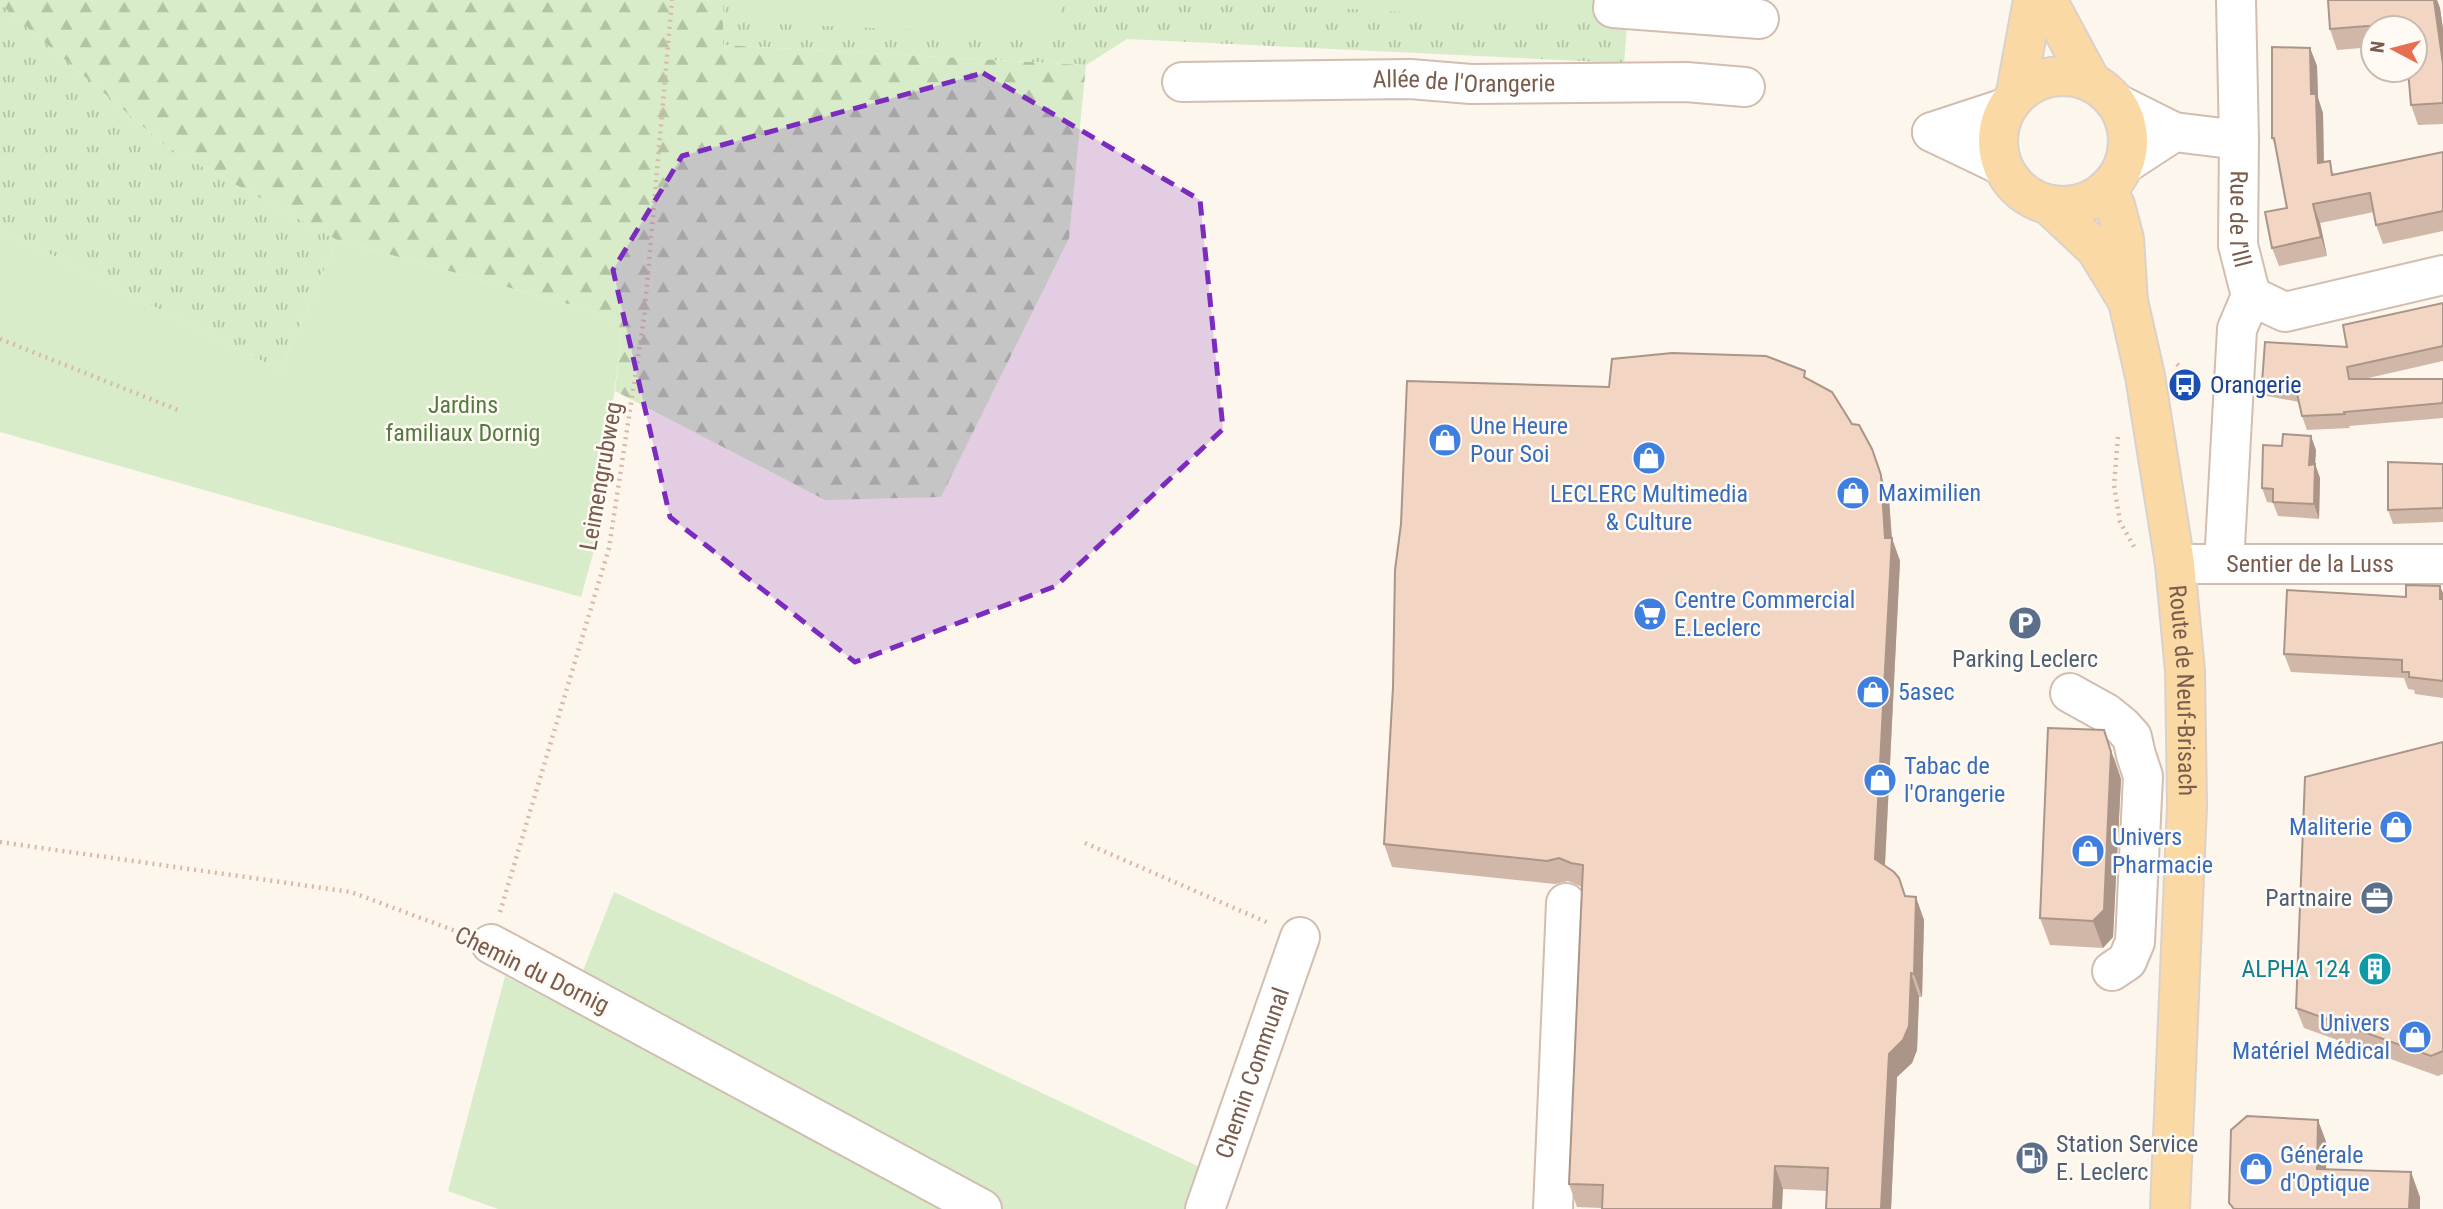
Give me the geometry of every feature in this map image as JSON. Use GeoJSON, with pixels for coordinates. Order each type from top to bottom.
{"type":"FeatureCollection","features":[{"type":"Feature","properties":{"kind":"main road"},"geometry":{"type":"LineString","coordinates":[[2033,0],[2011,101],[1997,136],[2001,165],[2020,192],[2050,206],[2080,205],[2115,178],[2129,134],[2118,104],[2090,80],[2047,0]]}},
{"type":"Feature","properties":{"kind":"main road"},"geometry":{"type":"LineString","coordinates":[[2011,101],[2050,75],[2090,80]]}},
{"type":"Feature","properties":{"kind":"main road","name":"Route de Neuf-Brisach"},"geometry":{"type":"LineString","coordinates":[[2115,178],[2115,205],[2124,239],[2128,300],[2145,376],[2175,565],[2185,671],[2187,806],[2170,1209]]}},
{"type":"Feature","properties":{"kind":"main road","name":"Route de Neuf-Brisach"},"geometry":{"type":"LineString","coordinates":[[2050,206],[2096,249],[2128,300]]}},
{"type":"Feature","properties":{"kind":"street"},"geometry":{"type":"LineString","coordinates":[[1614,0],[1613,8],[1759,19]]}},
{"type":"Feature","properties":{"kind":"street","name":"Rue de l'Ill"},"geometry":{"type":"LineString","coordinates":[[2236,0],[2238,245],[2251,296]]}},
{"type":"Feature","properties":{"kind":"street","name":"Allée de l'Orangerie"},"geometry":{"type":"LineString","coordinates":[[1182,82],[1410,79],[1471,84],[1686,82],[1745,88]]}},
{"type":"Feature","properties":{"kind":"street"},"geometry":{"type":"LineString","coordinates":[[2001,165],[1932,132],[2011,101]]}},
{"type":"Feature","properties":{"kind":"street","name":"Rue de l'Ill"},"geometry":{"type":"LineString","coordinates":[[2118,104],[2174,132],[2239,140]]}},
{"type":"Feature","properties":{"kind":"street"},"geometry":{"type":"LineString","coordinates":[[2115,178],[2174,132]]}},
{"type":"Feature","properties":{"kind":"street"},"geometry":{"type":"LineString","coordinates":[[2224,564],[2237,329],[2251,296],[2286,312],[2443,275]]}},
{"type":"Feature","properties":{"kind":"street","name":"Sentier de la Luss"},"geometry":{"type":"LineString","coordinates":[[2175,565],[2443,564]]}},
{"type":"Feature","properties":{"kind":"street"},"geometry":{"type":"LineString","coordinates":[[2070,693],[2106,713],[2127,731],[2132,737],[2143,776],[2135,942],[2127,961],[2112,971]]}},
{"type":"Feature","properties":{"kind":"street"},"geometry":{"type":"LineString","coordinates":[[1553,1209],[1566,903]]}},
{"type":"Feature","properties":{"kind":"street","name":"Chemin Communal"},"geometry":{"type":"LineString","coordinates":[[1205,1209],[1300,937]]}},
{"type":"Feature","properties":{"kind":"street","name":"Chemin du Dornig"},"geometry":{"type":"LineString","coordinates":[[491,944],[982,1209]]}},
{"type":"Feature","properties":{"kind":"path","name":"Leimengrubweg"},"geometry":{"type":"LineString","coordinates":[[491,944],[609,548],[644,318],[672,0]]}},
{"type":"Feature","properties":{"kind":"path"},"geometry":{"type":"LineString","coordinates":[[0,339],[178,410]]}},
{"type":"Feature","properties":{"kind":"path","name":"Chemin du Dornig"},"geometry":{"type":"LineString","coordinates":[[0,842],[351,892],[491,944]]}},
{"type":"Feature","properties":{"kind":"path"},"geometry":{"type":"LineString","coordinates":[[1085,843],[1300,937]]}},
{"type":"Feature","properties":{"kind":"highlighted area"},"geometry":{"type":"Polygon","coordinates":[[[983,73],[1200,200],[1223,429],[1056,586],[855,662],[670,517],[613,270],[682,156],[983,73]]]}},
{"type":"Feature","properties":{"kind":"green space"},"geometry":{"type":"Polygon","coordinates":[[[0,0],[723,0],[723,45],[1086,65],[1069,238],[941,497],[825,500],[615,391],[622,332],[607,315],[337,240],[167,147],[0,4],[0,0]]]}},
{"type":"Feature","properties":{"kind":"green space"},"geometry":{"type":"Polygon","coordinates":[[[723,0],[1629,0],[1624,63],[1127,39],[1086,65],[723,45],[723,0]]]}},
{"type":"Feature","properties":{"kind":"green space"},"geometry":{"type":"Polygon","coordinates":[[[758,0],[1062,0],[1060,36],[757,23],[758,0]]]}},
{"type":"Feature","properties":{"kind":"green space"},"geometry":{"type":"Polygon","coordinates":[[[1180,0],[1593,0],[1592,22],[1180,0]]]}},
{"type":"Feature","properties":{"kind":"green space"},"geometry":{"type":"Polygon","coordinates":[[[0,4],[167,147],[337,240],[280,370],[0,229],[0,4]]]}},
{"type":"Feature","properties":{"kind":"green space","name":"Jardins familiaux Dornig"},"geometry":{"type":"Polygon","coordinates":[[[0,229],[280,370],[337,240],[607,315],[622,332],[594,550],[581,597],[0,432],[0,229]]]}},
{"type":"Feature","properties":{"kind":"green space"},"geometry":{"type":"Polygon","coordinates":[[[614,892],[1202,1168],[1187,1209],[498,1209],[448,1191],[505,976],[568,1009],[614,892]]]}},
{"type":"Feature","properties":{"kind":"building"},"geometry":{"type":"Polygon","coordinates":[[[2328,0],[2434,0],[2443,64],[2443,103],[2411,105],[2409,84],[2429,84],[2429,14],[2359,14],[2359,27],[2330,29],[2328,0]]]}},
{"type":"Feature","properties":{"kind":"building"},"geometry":{"type":"Polygon","coordinates":[[[2272,47],[2310,48],[2311,94],[2316,94],[2318,163],[2330,161],[2332,175],[2443,152],[2443,211],[2376,225],[2370,193],[2313,204],[2321,237],[2272,248],[2265,212],[2287,208],[2272,138],[2272,47]]]}},
{"type":"Feature","properties":{"kind":"building"},"geometry":{"type":"Polygon","coordinates":[[[2443,303],[2443,346],[2347,367],[2349,379],[2443,379],[2443,403],[2302,416],[2296,389],[2262,383],[2265,342],[2347,347],[2343,325],[2443,303]]]}},
{"type":"Feature","properties":{"kind":"building","name":"Centre Commercial E.Leclerc"},"geometry":{"type":"Polygon","coordinates":[[[1672,353],[1766,356],[1805,371],[1804,377],[1832,392],[1852,424],[1859,425],[1872,449],[1881,475],[1885,538],[1892,538],[1875,859],[1899,878],[1905,896],[1916,897],[1914,974],[1911,973],[1909,1026],[1903,1040],[1889,1054],[1881,1209],[1826,1209],[1828,1168],[1775,1166],[1773,1209],[1602,1209],[1603,1185],[1569,1184],[1583,865],[1559,858],[1547,861],[1384,844],[1393,687],[1395,570],[1401,524],[1407,381],[1609,387],[1612,359],[1672,353]]]}},
{"type":"Feature","properties":{"kind":"building"},"geometry":{"type":"Polygon","coordinates":[[[2283,434],[2311,436],[2309,465],[2315,464],[2314,504],[2273,502],[2273,489],[2262,488],[2263,445],[2282,446],[2283,434]]]}},
{"type":"Feature","properties":{"kind":"building"},"geometry":{"type":"Polygon","coordinates":[[[2388,462],[2443,464],[2443,508],[2388,510],[2388,462]]]}},
{"type":"Feature","properties":{"kind":"building"},"geometry":{"type":"Polygon","coordinates":[[[2406,585],[2440,586],[2440,599],[2443,599],[2443,681],[2409,677],[2409,672],[2402,672],[2402,660],[2284,654],[2287,590],[2406,597],[2406,585]]]}},
{"type":"Feature","properties":{"kind":"building","name":"Univers Pharmacie"},"geometry":{"type":"Polygon","coordinates":[[[2048,728],[2104,730],[2111,752],[2104,910],[2093,921],[2040,918],[2048,728]]]}},
{"type":"Feature","properties":{"kind":"building","name":"ALPHA 124"},"geometry":{"type":"Polygon","coordinates":[[[2443,742],[2443,1051],[2431,1056],[2296,1008],[2305,777],[2443,742]]]}},
{"type":"Feature","properties":{"kind":"building"},"geometry":{"type":"Polygon","coordinates":[[[2247,1116],[2318,1120],[2317,1169],[2411,1172],[2409,1209],[2234,1209],[2229,1203],[2231,1130],[2247,1116]]]}},
{"type":"Feature","properties":{"kind":"place","name":"Orangerie"},"geometry":{"type":"Point","coordinates":[2185,385]}},
{"type":"Feature","properties":{"kind":"place","name":"Une Heure Pour Soi"},"geometry":{"type":"Point","coordinates":[1445,440]}},
{"type":"Feature","properties":{"kind":"place","name":"LECLERC Multimedia & Culture"},"geometry":{"type":"Point","coordinates":[1649,458]}},
{"type":"Feature","properties":{"kind":"place","name":"Maximilien"},"geometry":{"type":"Point","coordinates":[1853,493]}},
{"type":"Feature","properties":{"kind":"place","name":"Centre Commercial E.Leclerc"},"geometry":{"type":"Point","coordinates":[1650,614]}},
{"type":"Feature","properties":{"kind":"place","name":"Parking Leclerc"},"geometry":{"type":"Point","coordinates":[2025,623]}},
{"type":"Feature","properties":{"kind":"place","name":"5asec"},"geometry":{"type":"Point","coordinates":[1873,692]}},
{"type":"Feature","properties":{"kind":"place","name":"Tabac de l'Orangerie"},"geometry":{"type":"Point","coordinates":[1880,780]}},
{"type":"Feature","properties":{"kind":"place","name":"Maliterie"},"geometry":{"type":"Point","coordinates":[2396,827]}},
{"type":"Feature","properties":{"kind":"place","name":"Univers Pharmacie"},"geometry":{"type":"Point","coordinates":[2088,851]}},
{"type":"Feature","properties":{"kind":"place","name":"Partnaire"},"geometry":{"type":"Point","coordinates":[2377,898]}},
{"type":"Feature","properties":{"kind":"place","name":"ALPHA 124"},"geometry":{"type":"Point","coordinates":[2375,969]}},
{"type":"Feature","properties":{"kind":"place","name":"Univers Matériel Médical"},"geometry":{"type":"Point","coordinates":[2415,1037]}},
{"type":"Feature","properties":{"kind":"place","name":"Station Service E. Leclerc"},"geometry":{"type":"Point","coordinates":[2032,1158]}},
{"type":"Feature","properties":{"kind":"place","name":"Générale d'Optique"},"geometry":{"type":"Point","coordinates":[2256,1169]}}]}
